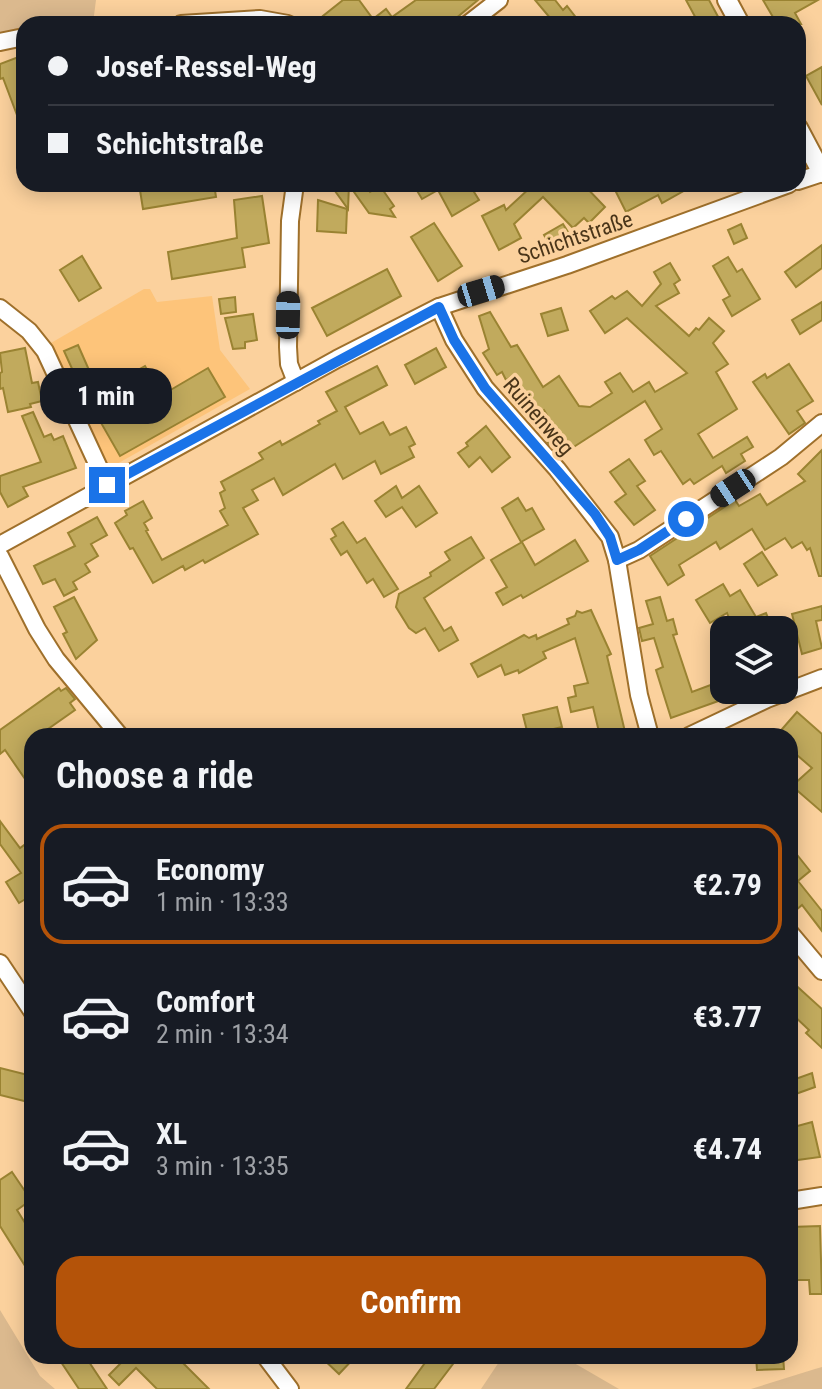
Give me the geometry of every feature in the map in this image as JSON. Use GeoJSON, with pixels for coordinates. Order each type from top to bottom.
{"type":"FeatureCollection","features":[{"type":"Feature","properties":{"kind":"street"},"geometry":{"type":"LineString","coordinates":[[478,16],[499,0]]}},
{"type":"Feature","properties":{"kind":"street"},"geometry":{"type":"LineString","coordinates":[[806,143],[822,173]]}},
{"type":"Feature","properties":{"kind":"street"},"geometry":{"type":"LineString","coordinates":[[294,192],[290,221],[288,347],[289,364],[296,382]]}},
{"type":"Feature","properties":{"kind":"street","name":"Schichtstraße"},"geometry":{"type":"LineString","coordinates":[[0,545],[439,307],[582,260],[767,192]]}},
{"type":"Feature","properties":{"kind":"street","name":"Ruinenweg"},"geometry":{"type":"LineString","coordinates":[[439,307],[469,366],[485,388],[595,514],[610,537],[648,728]]}},
{"type":"Feature","properties":{"kind":"street"},"geometry":{"type":"LineString","coordinates":[[0,308],[19,322],[45,351],[107,485]]}},
{"type":"Feature","properties":{"kind":"street"},"geometry":{"type":"LineString","coordinates":[[617,560],[639,550],[781,457],[822,423]]}},
{"type":"Feature","properties":{"kind":"street"},"geometry":{"type":"LineString","coordinates":[[0,556],[56,659],[113,728]]}},
{"type":"Feature","properties":{"kind":"street"},"geometry":{"type":"LineString","coordinates":[[706,728],[767,699],[822,678]]}},
{"type":"Feature","properties":{"kind":"street"},"geometry":{"type":"LineString","coordinates":[[798,942],[822,971]]}},
{"type":"Feature","properties":{"kind":"street"},"geometry":{"type":"LineString","coordinates":[[0,963],[24,999]]}},
{"type":"Feature","properties":{"kind":"street"},"geometry":{"type":"LineString","coordinates":[[798,1200],[822,1196]]}},
{"type":"Feature","properties":{"kind":"street"},"geometry":{"type":"LineString","coordinates":[[271,1364],[290,1389]]}},
{"type":"Feature","properties":{"kind":"shaded area"},"geometry":{"type":"Polygon","coordinates":[[[0,0],[96,0],[94,16],[16,16],[16,32],[0,35],[0,0]]]}},
{"type":"Feature","properties":{"kind":"shaded area"},"geometry":{"type":"Polygon","coordinates":[[[144,289],[150,289],[157,302],[212,296],[220,350],[250,389],[115,465],[106,464],[51,343],[144,289]]]}},
{"type":"Feature","properties":{"kind":"shaded area"},"geometry":{"type":"Polygon","coordinates":[[[0,1310],[24,1350],[24,1364],[33,1364],[40,1376],[55,1389],[0,1389],[0,1310]]]}},
{"type":"Feature","properties":{"kind":"shaded area"},"geometry":{"type":"Polygon","coordinates":[[[498,1364],[576,1364],[619,1389],[481,1389],[498,1364]]]}},
{"type":"Feature","properties":{"kind":"shaded area"},"geometry":{"type":"Polygon","coordinates":[[[822,1367],[822,1389],[751,1389],[815,1369],[822,1367]]]}},
{"type":"Feature","properties":{"kind":"building"},"geometry":{"type":"Polygon","coordinates":[[[343,0],[359,0],[371,16],[323,16],[343,0]]]}},
{"type":"Feature","properties":{"kind":"building"},"geometry":{"type":"Polygon","coordinates":[[[416,0],[478,0],[459,16],[393,16],[416,0]]]}},
{"type":"Feature","properties":{"kind":"building"},"geometry":{"type":"Polygon","coordinates":[[[535,0],[555,0],[563,10],[567,6],[575,16],[548,16],[535,0]]]}},
{"type":"Feature","properties":{"kind":"building"},"geometry":{"type":"Polygon","coordinates":[[[686,0],[709,0],[718,16],[695,16],[686,0]]]}},
{"type":"Feature","properties":{"kind":"building"},"geometry":{"type":"Polygon","coordinates":[[[763,0],[818,0],[795,13],[797,16],[772,16],[763,0]]]}},
{"type":"Feature","properties":{"kind":"building"},"geometry":{"type":"Polygon","coordinates":[[[386,9],[391,16],[377,16],[386,9]]]}},
{"type":"Feature","properties":{"kind":"building"},"geometry":{"type":"Polygon","coordinates":[[[16,58],[16,112],[3,78],[0,79],[0,64],[16,58]]]}},
{"type":"Feature","properties":{"kind":"building"},"geometry":{"type":"Polygon","coordinates":[[[822,67],[822,105],[806,76],[822,67]]]}},
{"type":"Feature","properties":{"kind":"building"},"geometry":{"type":"Polygon","coordinates":[[[140,192],[215,192],[216,197],[143,209],[140,192]]]}},
{"type":"Feature","properties":{"kind":"building"},"geometry":{"type":"Polygon","coordinates":[[[336,192],[349,192],[348,209],[336,192]]]}},
{"type":"Feature","properties":{"kind":"building"},"geometry":{"type":"Polygon","coordinates":[[[354,192],[384,192],[394,206],[390,209],[395,217],[369,213],[354,192]]]}},
{"type":"Feature","properties":{"kind":"building"},"geometry":{"type":"Polygon","coordinates":[[[418,192],[434,192],[422,199],[418,192]]]}},
{"type":"Feature","properties":{"kind":"building"},"geometry":{"type":"Polygon","coordinates":[[[439,192],[474,192],[479,200],[452,216],[439,192]]]}},
{"type":"Feature","properties":{"kind":"building"},"geometry":{"type":"Polygon","coordinates":[[[526,192],[591,192],[605,207],[589,223],[584,218],[573,228],[543,197],[514,224],[521,238],[499,250],[482,216],[504,205],[506,210],[526,192]]]}},
{"type":"Feature","properties":{"kind":"building"},"geometry":{"type":"Polygon","coordinates":[[[616,192],[682,192],[662,203],[658,195],[626,212],[616,192]]]}},
{"type":"Feature","properties":{"kind":"building"},"geometry":{"type":"Polygon","coordinates":[[[262,196],[269,243],[242,248],[245,267],[172,279],[168,252],[237,238],[234,200],[262,196]]]}},
{"type":"Feature","properties":{"kind":"building"},"geometry":{"type":"Polygon","coordinates":[[[318,200],[347,209],[346,233],[317,231],[318,200]]]}},
{"type":"Feature","properties":{"kind":"building"},"geometry":{"type":"Polygon","coordinates":[[[434,223],[462,266],[438,281],[411,237],[434,223]]]}},
{"type":"Feature","properties":{"kind":"building"},"geometry":{"type":"Polygon","coordinates":[[[563,224],[571,237],[551,248],[544,235],[563,224]]]}},
{"type":"Feature","properties":{"kind":"building"},"geometry":{"type":"Polygon","coordinates":[[[741,224],[747,238],[734,244],[728,230],[741,224]]]}},
{"type":"Feature","properties":{"kind":"building"},"geometry":{"type":"Polygon","coordinates":[[[822,245],[822,268],[796,287],[785,272],[822,245]]]}},
{"type":"Feature","properties":{"kind":"building"},"geometry":{"type":"Polygon","coordinates":[[[82,256],[101,288],[79,301],[60,270],[82,256]]]}},
{"type":"Feature","properties":{"kind":"building"},"geometry":{"type":"Polygon","coordinates":[[[728,257],[737,272],[742,269],[760,299],[732,316],[723,300],[730,296],[713,266],[728,257]]]}},
{"type":"Feature","properties":{"kind":"building"},"geometry":{"type":"Polygon","coordinates":[[[670,263],[680,280],[674,284],[679,293],[656,306],[689,336],[709,318],[724,331],[713,343],[728,364],[716,372],[737,409],[698,434],[713,458],[747,437],[753,447],[741,454],[745,461],[726,473],[722,466],[694,484],[690,479],[683,484],[661,451],[654,455],[645,440],[662,429],[645,401],[569,450],[566,446],[556,452],[546,440],[557,432],[544,410],[536,414],[512,376],[506,380],[502,372],[497,375],[483,353],[489,349],[479,316],[490,312],[511,347],[517,345],[543,387],[559,376],[579,406],[590,407],[612,393],[605,382],[620,373],[633,392],[649,382],[655,392],[687,373],[627,318],[605,333],[590,311],[612,296],[615,299],[627,291],[642,306],[661,284],[654,272],[670,263]]]}},
{"type":"Feature","properties":{"kind":"building"},"geometry":{"type":"Polygon","coordinates":[[[387,269],[401,296],[327,336],[312,308],[387,269]]]}},
{"type":"Feature","properties":{"kind":"building"},"geometry":{"type":"Polygon","coordinates":[[[235,297],[236,312],[221,314],[219,299],[235,297]]]}},
{"type":"Feature","properties":{"kind":"building"},"geometry":{"type":"Polygon","coordinates":[[[822,302],[822,320],[800,334],[792,320],[822,302]]]}},
{"type":"Feature","properties":{"kind":"building"},"geometry":{"type":"Polygon","coordinates":[[[561,308],[568,330],[548,336],[541,314],[561,308]]]}},
{"type":"Feature","properties":{"kind":"building"},"geometry":{"type":"Polygon","coordinates":[[[253,314],[257,340],[245,342],[245,348],[233,349],[225,318],[253,314]]]}},
{"type":"Feature","properties":{"kind":"building"},"geometry":{"type":"Polygon","coordinates":[[[78,345],[96,386],[115,375],[118,381],[145,366],[162,395],[208,368],[225,397],[120,456],[92,407],[85,411],[79,397],[84,395],[64,351],[78,345]]]}},
{"type":"Feature","properties":{"kind":"building"},"geometry":{"type":"Polygon","coordinates":[[[25,348],[32,383],[38,382],[42,401],[8,412],[3,388],[0,389],[0,353],[25,348]]]}},
{"type":"Feature","properties":{"kind":"building"},"geometry":{"type":"Polygon","coordinates":[[[436,348],[446,367],[415,384],[405,365],[436,348]]]}},
{"type":"Feature","properties":{"kind":"building"},"geometry":{"type":"Polygon","coordinates":[[[789,364],[813,401],[797,411],[805,423],[789,434],[753,382],[765,374],[767,378],[789,364]]]}},
{"type":"Feature","properties":{"kind":"building"},"geometry":{"type":"Polygon","coordinates":[[[377,366],[387,385],[345,407],[360,434],[383,422],[390,435],[406,427],[415,444],[409,447],[414,457],[381,474],[375,461],[343,479],[335,464],[283,495],[274,478],[252,490],[258,500],[243,508],[258,534],[205,563],[203,560],[185,570],[183,566],[153,583],[115,523],[127,515],[125,511],[143,501],[152,518],[144,523],[146,531],[162,560],[228,525],[220,511],[225,508],[220,493],[225,490],[221,482],[263,459],[259,453],[280,441],[282,445],[320,424],[318,421],[337,411],[326,392],[377,366]]]}},
{"type":"Feature","properties":{"kind":"building"},"geometry":{"type":"Polygon","coordinates":[[[33,412],[44,437],[51,434],[54,440],[63,436],[76,468],[23,487],[28,496],[8,507],[0,492],[0,476],[41,462],[22,416],[33,412]]]}},
{"type":"Feature","properties":{"kind":"building"},"geometry":{"type":"Polygon","coordinates":[[[486,426],[510,457],[492,472],[480,457],[469,467],[458,453],[486,426]]]}},
{"type":"Feature","properties":{"kind":"building"},"geometry":{"type":"Polygon","coordinates":[[[822,450],[822,576],[819,576],[810,548],[807,550],[802,542],[792,548],[785,538],[765,550],[752,529],[720,549],[716,542],[679,565],[684,575],[668,585],[650,556],[735,500],[739,506],[760,494],[767,505],[805,481],[798,474],[822,450]]]}},
{"type":"Feature","properties":{"kind":"building"},"geometry":{"type":"Polygon","coordinates":[[[629,459],[645,481],[637,486],[655,510],[634,525],[615,502],[626,494],[610,472],[629,459]]]}},
{"type":"Feature","properties":{"kind":"building"},"geometry":{"type":"Polygon","coordinates":[[[396,486],[402,498],[419,486],[437,513],[416,527],[402,507],[386,517],[375,501],[396,486]]]}},
{"type":"Feature","properties":{"kind":"building"},"geometry":{"type":"Polygon","coordinates":[[[518,498],[526,511],[532,508],[544,529],[521,542],[502,508],[518,498]]]}},
{"type":"Feature","properties":{"kind":"building"},"geometry":{"type":"Polygon","coordinates":[[[97,517],[107,535],[91,544],[98,556],[85,564],[90,572],[73,582],[77,589],[64,596],[55,579],[43,584],[34,566],[75,546],[68,533],[97,517]]]}},
{"type":"Feature","properties":{"kind":"building"},"geometry":{"type":"Polygon","coordinates":[[[343,522],[357,543],[365,538],[398,589],[384,597],[373,579],[367,583],[347,551],[341,555],[331,539],[336,536],[332,529],[343,522]]]}},
{"type":"Feature","properties":{"kind":"building"},"geometry":{"type":"Polygon","coordinates":[[[471,537],[484,558],[424,598],[444,631],[451,627],[458,640],[439,651],[425,628],[416,633],[409,628],[396,607],[399,594],[431,576],[430,573],[450,560],[445,552],[471,537]]]}},
{"type":"Feature","properties":{"kind":"building"},"geometry":{"type":"Polygon","coordinates":[[[575,540],[588,561],[523,598],[521,595],[503,605],[496,593],[507,587],[491,560],[522,542],[535,565],[575,540]]]}},
{"type":"Feature","properties":{"kind":"building"},"geometry":{"type":"Polygon","coordinates":[[[762,552],[777,575],[758,586],[744,564],[762,552]]]}},
{"type":"Feature","properties":{"kind":"building"},"geometry":{"type":"Polygon","coordinates":[[[723,584],[730,596],[740,590],[755,616],[728,616],[727,613],[710,616],[710,623],[696,600],[723,584]]]}},
{"type":"Feature","properties":{"kind":"building"},"geometry":{"type":"Polygon","coordinates":[[[74,597],[97,640],[76,659],[54,607],[74,597]]]}},
{"type":"Feature","properties":{"kind":"building"},"geometry":{"type":"Polygon","coordinates":[[[660,597],[667,621],[673,619],[677,634],[673,635],[692,692],[710,685],[710,704],[671,718],[656,670],[663,667],[654,638],[642,641],[639,628],[653,624],[646,601],[660,597]]]}},
{"type":"Feature","properties":{"kind":"building"},"geometry":{"type":"Polygon","coordinates":[[[822,606],[822,620],[816,621],[822,648],[802,654],[798,616],[792,614],[822,606]]]}},
{"type":"Feature","properties":{"kind":"building"},"geometry":{"type":"Polygon","coordinates":[[[591,610],[611,654],[607,656],[624,728],[598,728],[593,707],[571,712],[568,698],[576,696],[574,686],[588,683],[575,638],[543,652],[546,658],[519,673],[518,670],[505,675],[501,665],[478,677],[471,664],[524,635],[529,638],[536,635],[537,639],[569,624],[567,619],[575,616],[577,611],[591,610]]]}},
{"type":"Feature","properties":{"kind":"building"},"geometry":{"type":"Polygon","coordinates":[[[59,688],[61,691],[66,688],[75,699],[70,703],[75,710],[49,728],[24,728],[24,777],[5,750],[0,754],[0,730],[59,688]]]}},
{"type":"Feature","properties":{"kind":"building"},"geometry":{"type":"Polygon","coordinates":[[[557,707],[562,727],[526,728],[523,715],[557,707]]]}},
{"type":"Feature","properties":{"kind":"building"},"geometry":{"type":"Polygon","coordinates":[[[797,712],[822,734],[822,812],[798,791],[798,781],[812,768],[798,756],[798,728],[783,728],[797,712]]]}},
{"type":"Feature","properties":{"kind":"building"},"geometry":{"type":"Polygon","coordinates":[[[0,821],[20,848],[24,845],[24,900],[19,903],[6,882],[21,873],[0,844],[0,821]]]}},
{"type":"Feature","properties":{"kind":"building"},"geometry":{"type":"Polygon","coordinates":[[[798,856],[810,871],[798,881],[798,856]]]}},
{"type":"Feature","properties":{"kind":"building"},"geometry":{"type":"Polygon","coordinates":[[[798,881],[822,911],[822,931],[802,905],[798,908],[798,881]]]}},
{"type":"Feature","properties":{"kind":"building"},"geometry":{"type":"Polygon","coordinates":[[[798,987],[822,1009],[822,1048],[806,1033],[809,1030],[798,1020],[798,987]]]}},
{"type":"Feature","properties":{"kind":"building"},"geometry":{"type":"Polygon","coordinates":[[[0,1068],[24,1074],[24,1101],[0,1095],[0,1068]]]}},
{"type":"Feature","properties":{"kind":"building"},"geometry":{"type":"Polygon","coordinates":[[[812,1073],[815,1087],[798,1093],[798,1078],[812,1073]]]}},
{"type":"Feature","properties":{"kind":"building"},"geometry":{"type":"Polygon","coordinates":[[[812,1122],[820,1157],[798,1160],[798,1126],[812,1122]]]}},
{"type":"Feature","properties":{"kind":"building"},"geometry":{"type":"Polygon","coordinates":[[[12,1172],[24,1190],[24,1205],[17,1210],[24,1221],[24,1264],[0,1226],[0,1180],[12,1172]]]}},
{"type":"Feature","properties":{"kind":"building"},"geometry":{"type":"Polygon","coordinates":[[[820,1226],[822,1294],[810,1294],[809,1280],[798,1280],[798,1227],[820,1226]]]}},
{"type":"Feature","properties":{"kind":"building"},"geometry":{"type":"Polygon","coordinates":[[[62,1364],[90,1364],[107,1389],[79,1389],[62,1364]]]}},
{"type":"Feature","properties":{"kind":"building"},"geometry":{"type":"Polygon","coordinates":[[[120,1364],[184,1364],[209,1389],[157,1389],[136,1368],[119,1385],[109,1375],[120,1364]]]}},
{"type":"Feature","properties":{"kind":"building"},"geometry":{"type":"Polygon","coordinates":[[[328,1364],[348,1364],[339,1374],[328,1364]]]}},
{"type":"Feature","properties":{"kind":"building"},"geometry":{"type":"Polygon","coordinates":[[[424,1364],[453,1364],[434,1389],[406,1389],[424,1364]]]}},
{"type":"Feature","properties":{"kind":"building"},"geometry":{"type":"Polygon","coordinates":[[[757,1364],[784,1364],[784,1369],[757,1370],[757,1364]]]}},
{"type":"Feature","properties":{"kind":"route"},"geometry":{"type":"LineString","coordinates":[[107,485],[439,307],[469,366],[595,514],[610,537],[617,560],[639,550],[686,519]]}}]}
